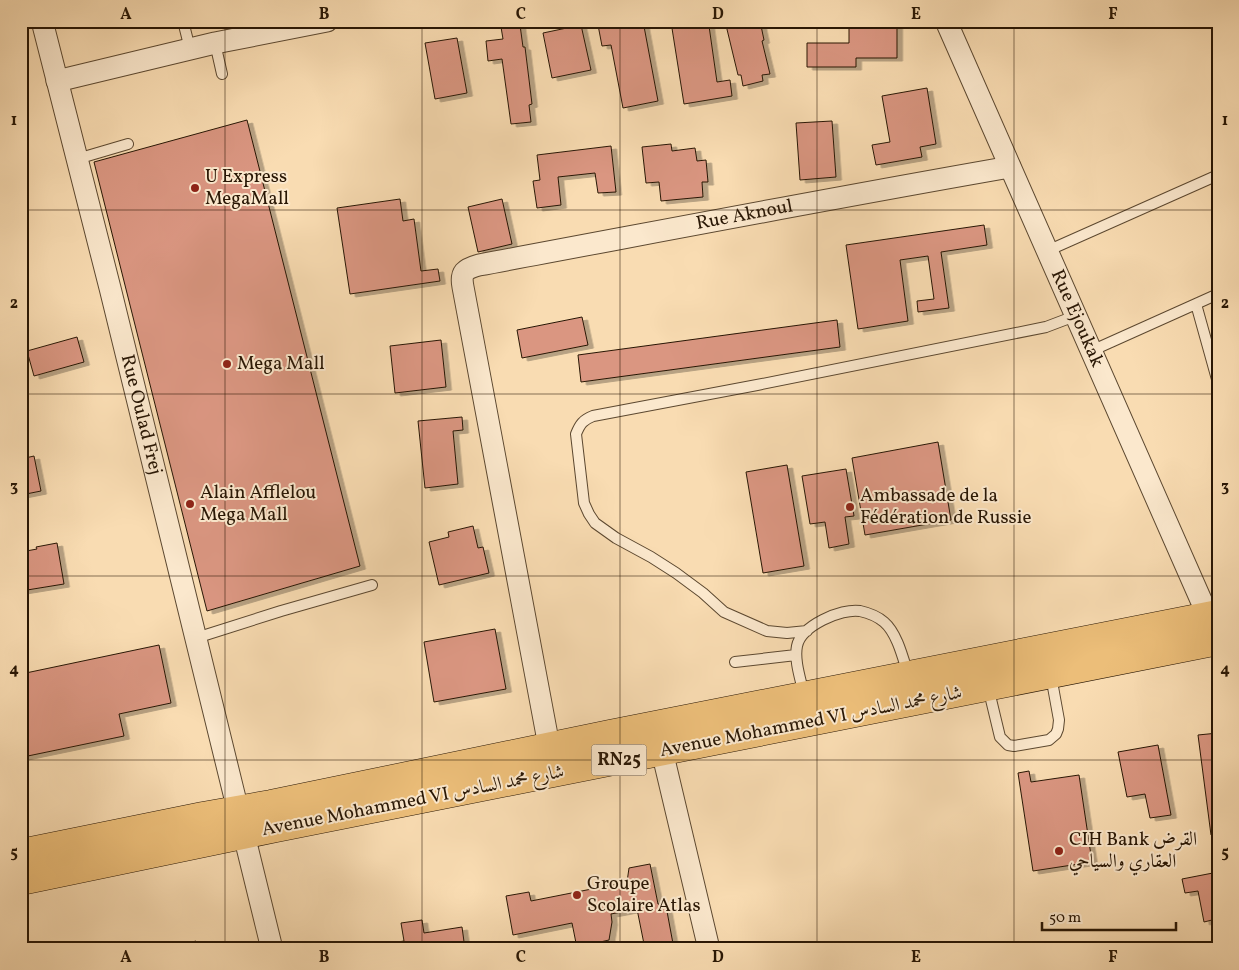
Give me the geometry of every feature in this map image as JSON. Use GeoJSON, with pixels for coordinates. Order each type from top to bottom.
{"type":"FeatureCollection","features":[{"type":"Feature","properties":{"kind":"main road","name":"Avenue Mohammed VI شارع محمد السادس"},"geometry":{"type":"LineString","coordinates":[[21,853],[193,818],[241,823],[271,804],[549,746],[1213,615]]}},
{"type":"Feature","properties":{"kind":"main road","name":"Avenue Mohammed VI شارع محمد السادس"},"geometry":{"type":"LineString","coordinates":[[21,881],[241,823],[662,751],[1218,641]]}},
{"type":"Feature","properties":{"kind":"street","name":"Rue Oulad Frej"},"geometry":{"type":"LineString","coordinates":[[42,21],[272,949]]}},
{"type":"Feature","properties":{"kind":"street"},"geometry":{"type":"LineString","coordinates":[[57,81],[215,43],[327,21]]}},
{"type":"Feature","properties":{"kind":"street","name":"Rue Ejoukak"},"geometry":{"type":"LineString","coordinates":[[946,21],[1075,316],[1213,615]]}},
{"type":"Feature","properties":{"kind":"street","name":"Rue Aknoul"},"geometry":{"type":"LineString","coordinates":[[549,746],[462,280],[465,270],[479,265],[688,227],[836,197],[1010,167]]}},
{"type":"Feature","properties":{"kind":"street"},"geometry":{"type":"LineString","coordinates":[[662,751],[708,949]]}},
{"type":"Feature","properties":{"kind":"lane"},"geometry":{"type":"LineString","coordinates":[[183,21],[190,49]]}},
{"type":"Feature","properties":{"kind":"lane"},"geometry":{"type":"LineString","coordinates":[[215,43],[222,74]]}},
{"type":"Feature","properties":{"kind":"lane"},"geometry":{"type":"LineString","coordinates":[[77,159],[128,144]]}},
{"type":"Feature","properties":{"kind":"lane"},"geometry":{"type":"LineString","coordinates":[[1047,251],[1218,175]]}},
{"type":"Feature","properties":{"kind":"lane"},"geometry":{"type":"LineString","coordinates":[[1091,351],[1218,294]]}},
{"type":"Feature","properties":{"kind":"lane"},"geometry":{"type":"LineString","coordinates":[[1196,304],[1218,383]]}},
{"type":"Feature","properties":{"kind":"lane"},"geometry":{"type":"LineString","coordinates":[[806,631],[787,633],[767,631],[724,612],[703,593],[676,573],[616,538],[595,522],[584,503],[576,434],[580,424],[585,419],[593,416],[1046,327],[1075,316]]}},
{"type":"Feature","properties":{"kind":"lane"},"geometry":{"type":"LineString","coordinates":[[196,638],[372,585]]}},
{"type":"Feature","properties":{"kind":"lane"},"geometry":{"type":"LineString","coordinates":[[804,695],[796,655],[797,643],[806,631],[825,619],[840,613],[858,611],[873,614],[886,623],[898,643],[908,675]]}},
{"type":"Feature","properties":{"kind":"lane"},"geometry":{"type":"LineString","coordinates":[[735,662],[796,655]]}},
{"type":"Feature","properties":{"kind":"lane"},"geometry":{"type":"LineString","coordinates":[[988,686],[998,732],[1004,742],[1014,746],[1044,741],[1049,740],[1056,734],[1059,725],[1050,674]]}},
{"type":"Feature","properties":{"kind":"building"},"geometry":{"type":"Polygon","coordinates":[[[616,21],[643,21],[658,101],[623,108],[611,45],[602,46],[598,25],[616,21]]]}},
{"type":"Feature","properties":{"kind":"building"},"geometry":{"type":"Polygon","coordinates":[[[696,21],[697,28],[709,26],[717,82],[730,80],[732,96],[684,104],[671,22],[696,21]]]}},
{"type":"Feature","properties":{"kind":"building"},"geometry":{"type":"Polygon","coordinates":[[[725,21],[760,21],[764,40],[762,41],[770,74],[762,75],[763,81],[743,86],[741,75],[738,75],[725,21]]]}},
{"type":"Feature","properties":{"kind":"building"},"geometry":{"type":"Polygon","coordinates":[[[849,23],[897,24],[897,58],[856,58],[856,67],[807,67],[807,43],[849,43],[849,23]]]}},
{"type":"Feature","properties":{"kind":"building"},"geometry":{"type":"Polygon","coordinates":[[[520,25],[523,47],[525,47],[532,104],[529,105],[531,122],[511,124],[502,59],[488,61],[486,41],[503,39],[501,27],[520,25]]]}},
{"type":"Feature","properties":{"kind":"building"},"geometry":{"type":"Polygon","coordinates":[[[581,25],[591,70],[552,78],[543,33],[581,25]]]}},
{"type":"Feature","properties":{"kind":"building"},"geometry":{"type":"Polygon","coordinates":[[[457,38],[467,93],[435,99],[425,43],[457,38]]]}},
{"type":"Feature","properties":{"kind":"building"},"geometry":{"type":"Polygon","coordinates":[[[927,88],[936,144],[920,147],[922,157],[876,165],[872,145],[890,142],[882,96],[927,88]]]}},
{"type":"Feature","properties":{"kind":"building","name":"Mega Mall"},"geometry":{"type":"Polygon","coordinates":[[[247,120],[360,566],[207,611],[94,162],[247,120]]]}},
{"type":"Feature","properties":{"kind":"building"},"geometry":{"type":"Polygon","coordinates":[[[832,121],[836,177],[800,180],[796,123],[832,121]]]}},
{"type":"Feature","properties":{"kind":"building"},"geometry":{"type":"Polygon","coordinates":[[[671,144],[672,151],[695,148],[697,161],[706,160],[708,182],[702,182],[703,197],[661,201],[659,182],[646,183],[642,147],[671,144]]]}},
{"type":"Feature","properties":{"kind":"building"},"geometry":{"type":"Polygon","coordinates":[[[611,146],[616,192],[598,193],[595,173],[558,177],[561,205],[537,208],[533,181],[540,180],[537,155],[611,146]]]}},
{"type":"Feature","properties":{"kind":"building"},"geometry":{"type":"Polygon","coordinates":[[[400,199],[403,221],[414,219],[421,271],[438,269],[440,281],[350,294],[337,208],[400,199]]]}},
{"type":"Feature","properties":{"kind":"building"},"geometry":{"type":"Polygon","coordinates":[[[502,199],[512,244],[478,252],[468,207],[502,199]]]}},
{"type":"Feature","properties":{"kind":"building"},"geometry":{"type":"Polygon","coordinates":[[[984,225],[987,245],[941,252],[949,308],[918,312],[917,301],[934,299],[928,256],[900,260],[908,321],[858,329],[846,245],[984,225]]]}},
{"type":"Feature","properties":{"kind":"building"},"geometry":{"type":"Polygon","coordinates":[[[582,317],[588,345],[522,358],[517,330],[582,317]]]}},
{"type":"Feature","properties":{"kind":"building"},"geometry":{"type":"Polygon","coordinates":[[[837,320],[840,347],[581,382],[578,355],[837,320]]]}},
{"type":"Feature","properties":{"kind":"building"},"geometry":{"type":"Polygon","coordinates":[[[77,337],[84,362],[34,376],[27,351],[77,337]]]}},
{"type":"Feature","properties":{"kind":"building"},"geometry":{"type":"Polygon","coordinates":[[[441,340],[446,387],[395,393],[390,346],[441,340]]]}},
{"type":"Feature","properties":{"kind":"building"},"geometry":{"type":"Polygon","coordinates":[[[462,417],[463,430],[453,431],[458,484],[425,488],[418,421],[462,417]]]}},
{"type":"Feature","properties":{"kind":"building"},"geometry":{"type":"Polygon","coordinates":[[[938,442],[951,520],[865,535],[852,458],[938,442]]]}},
{"type":"Feature","properties":{"kind":"building"},"geometry":{"type":"Polygon","coordinates":[[[34,456],[41,491],[21,495],[21,459],[34,456]]]}},
{"type":"Feature","properties":{"kind":"building"},"geometry":{"type":"Polygon","coordinates":[[[787,465],[804,566],[763,573],[746,472],[787,465]]]}},
{"type":"Feature","properties":{"kind":"building"},"geometry":{"type":"Polygon","coordinates":[[[846,469],[854,516],[845,517],[849,544],[829,548],[825,522],[810,524],[802,476],[846,469]]]}},
{"type":"Feature","properties":{"kind":"building"},"geometry":{"type":"Polygon","coordinates":[[[473,526],[478,548],[483,547],[489,573],[439,585],[429,542],[449,537],[448,532],[473,526]]]}},
{"type":"Feature","properties":{"kind":"building"},"geometry":{"type":"Polygon","coordinates":[[[57,543],[64,584],[21,591],[21,552],[57,543]]]}},
{"type":"Feature","properties":{"kind":"building"},"geometry":{"type":"Polygon","coordinates":[[[495,629],[506,689],[434,702],[424,642],[495,629]]]}},
{"type":"Feature","properties":{"kind":"building"},"geometry":{"type":"Polygon","coordinates":[[[159,645],[171,703],[119,714],[124,736],[23,757],[21,747],[21,727],[23,726],[21,718],[21,674],[159,645]]]}},
{"type":"Feature","properties":{"kind":"building"},"geometry":{"type":"Polygon","coordinates":[[[1218,733],[1218,834],[1211,835],[1198,735],[1218,733]]]}},
{"type":"Feature","properties":{"kind":"building"},"geometry":{"type":"Polygon","coordinates":[[[1158,745],[1171,815],[1150,818],[1145,794],[1127,797],[1118,752],[1158,745]]]}},
{"type":"Feature","properties":{"kind":"building"},"geometry":{"type":"Polygon","coordinates":[[[1029,771],[1031,782],[1079,775],[1092,862],[1033,871],[1018,773],[1029,771]]]}},
{"type":"Feature","properties":{"kind":"building"},"geometry":{"type":"Polygon","coordinates":[[[650,864],[658,904],[666,906],[674,949],[645,949],[637,909],[611,914],[612,922],[609,940],[587,945],[576,943],[572,923],[513,935],[506,896],[529,892],[531,901],[627,882],[629,868],[650,864]]]}},
{"type":"Feature","properties":{"kind":"building"},"geometry":{"type":"Polygon","coordinates":[[[1218,872],[1217,926],[1216,919],[1204,922],[1198,891],[1185,893],[1182,879],[1218,872]]]}},
{"type":"Feature","properties":{"kind":"building"},"geometry":{"type":"Polygon","coordinates":[[[422,920],[424,933],[462,927],[465,949],[355,949],[404,941],[401,923],[422,920]]]}},
{"type":"Feature","properties":{"kind":"building"},"geometry":{"type":"Polygon","coordinates":[[[196,941],[198,949],[173,949],[173,947],[196,941]]]}},
{"type":"Feature","properties":{"kind":"building"},"geometry":{"type":"Polygon","coordinates":[[[150,943],[152,949],[130,949],[130,948],[150,943]]]}},
{"type":"Feature","properties":{"kind":"building"},"geometry":{"type":"Polygon","coordinates":[[[209,946],[209,949],[198,949],[209,946]]]}},
{"type":"Feature","properties":{"kind":"place","name":"U Express MegaMall"},"geometry":{"type":"Point","coordinates":[195,188]}},
{"type":"Feature","properties":{"kind":"place","name":"Mega Mall"},"geometry":{"type":"Point","coordinates":[227,364]}},
{"type":"Feature","properties":{"kind":"place","name":"Alain Afflelou Mega Mall"},"geometry":{"type":"Point","coordinates":[190,504]}},
{"type":"Feature","properties":{"kind":"place","name":"Ambassade de la Fédération de Russie"},"geometry":{"type":"Point","coordinates":[850,507]}},
{"type":"Feature","properties":{"kind":"place","name":"CIH Bank القرض العقاري والسياحي"},"geometry":{"type":"Point","coordinates":[1059,851]}},
{"type":"Feature","properties":{"kind":"place","name":"Groupe Scolaire Atlas"},"geometry":{"type":"Point","coordinates":[577,895]}}]}
